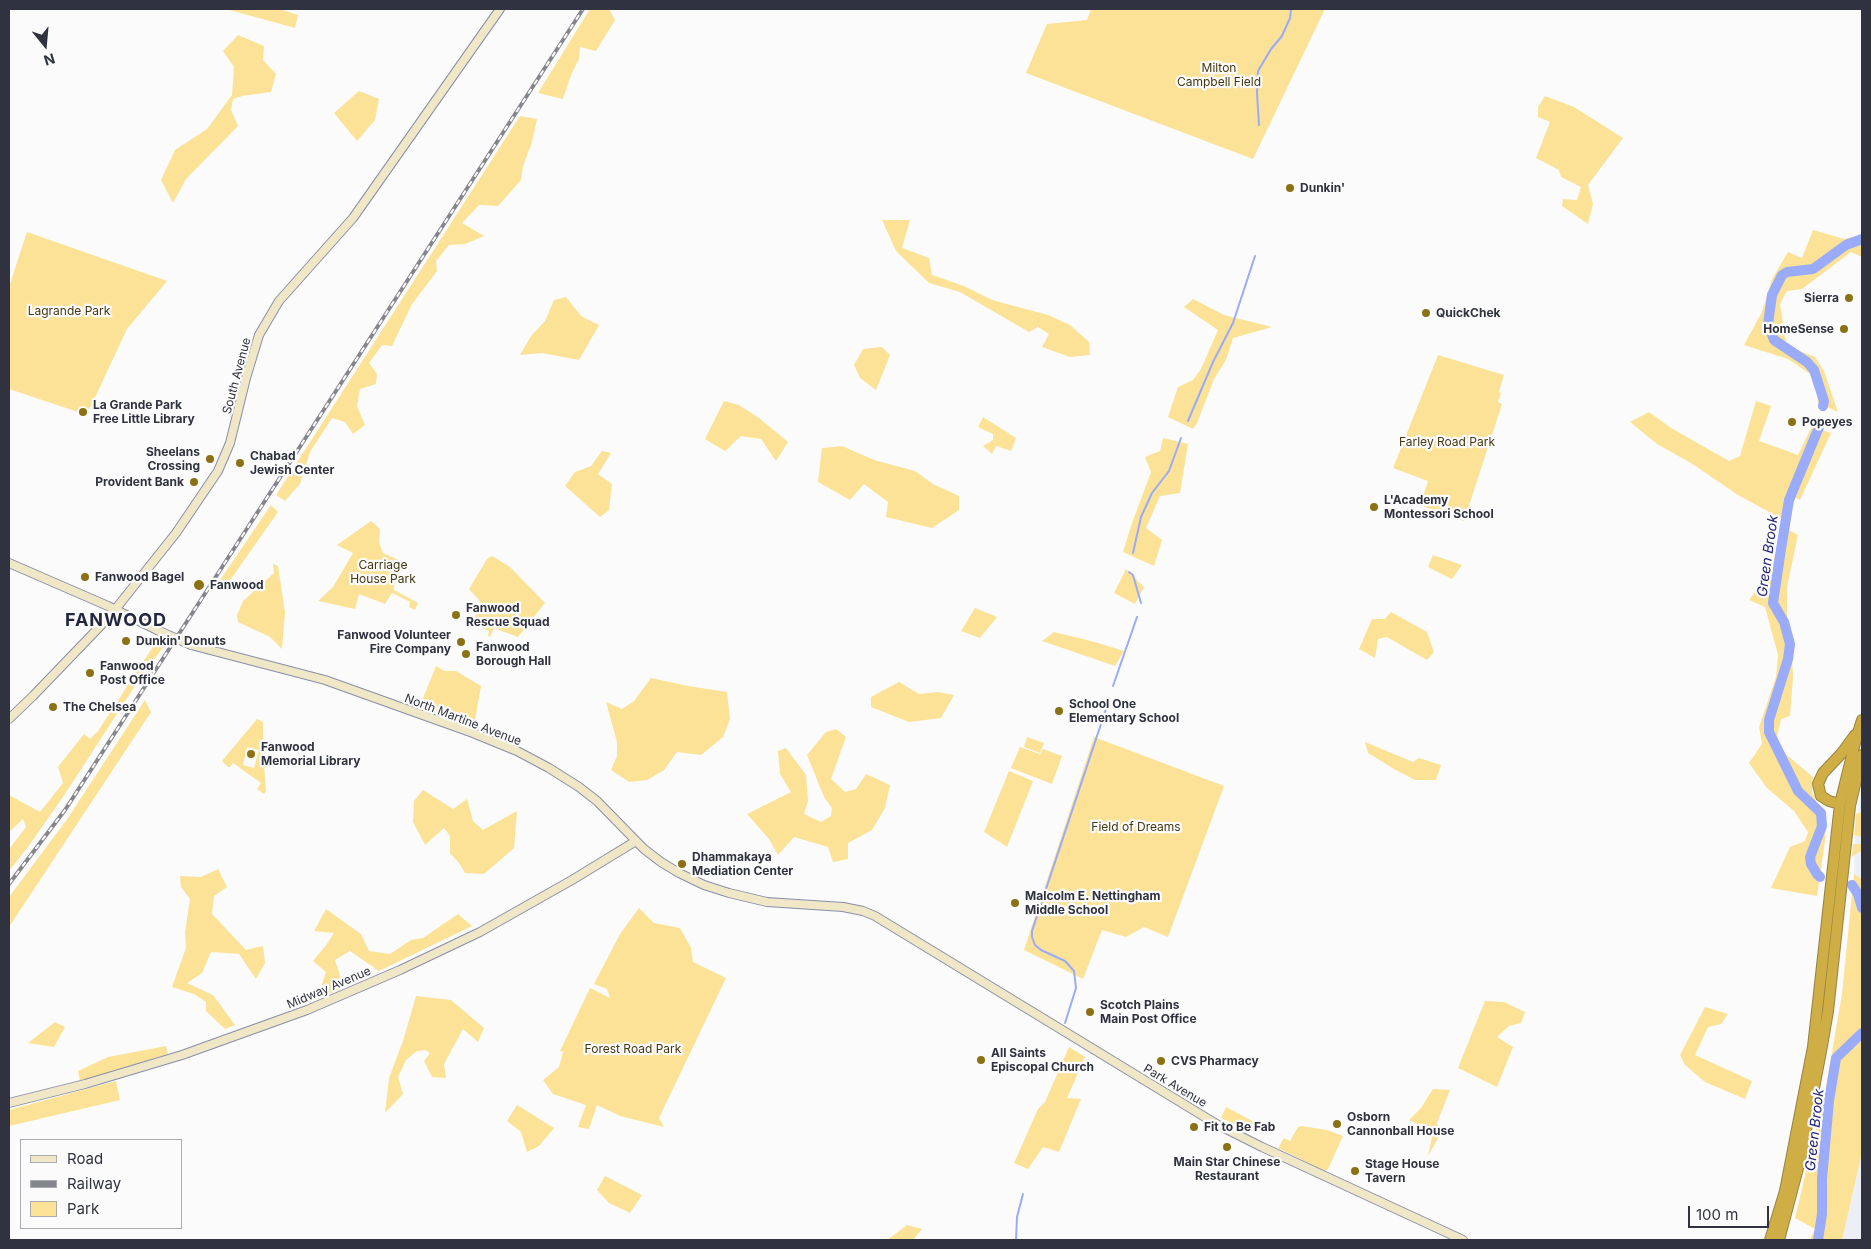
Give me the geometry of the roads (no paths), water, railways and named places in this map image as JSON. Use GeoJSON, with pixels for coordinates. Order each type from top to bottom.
{"type":"FeatureCollection","features":[{"type":"Feature","properties":{"kind":"highway"},"geometry":{"type":"LineString","coordinates":[[1840,804],[1829,801],[1821,796],[1818,784],[1823,773],[1841,754],[1861,724]]}},
{"type":"Feature","properties":{"kind":"highway"},"geometry":{"type":"LineString","coordinates":[[1770,1240],[1785,1191],[1813,1047],[1840,804],[1861,724]]}},
{"type":"Feature","properties":{"kind":"highway"},"geometry":{"type":"LineString","coordinates":[[1779,1240],[1801,1157],[1828,1011],[1850,806],[1862,755]]}},
{"type":"Feature","properties":{"kind":"main road","name":"South Avenue"},"geometry":{"type":"LineString","coordinates":[[9,719],[40,690],[115,610],[176,533],[218,471],[231,440],[259,335],[279,301],[359,211],[500,9]]}},
{"type":"Feature","properties":{"kind":"main road","name":"North Martine Avenue"},"geometry":{"type":"LineString","coordinates":[[9,563],[191,645],[325,680],[517,751],[549,768],[590,795],[636,841],[661,862],[679,873],[714,889],[774,903],[854,908],[876,916],[915,940]]}},
{"type":"Feature","properties":{"kind":"main road","name":"Midway Avenue"},"geometry":{"type":"LineString","coordinates":[[9,1103],[85,1084],[182,1056],[306,1010],[400,970],[480,932],[552,892],[636,841]]}},
{"type":"Feature","properties":{"kind":"main road","name":"Park Avenue"},"geometry":{"type":"LineString","coordinates":[[915,940],[1218,1125],[1463,1240]]}},
{"type":"Feature","properties":{"kind":"waterway"},"geometry":{"type":"LineString","coordinates":[[1259,125],[1258,71],[1271,49],[1282,36],[1290,18],[1291,9]]}},
{"type":"Feature","properties":{"kind":"waterway","name":"Green Brook"},"geometry":{"type":"LineString","coordinates":[[1823,406],[1824,401],[1814,370],[1807,362],[1774,340],[1768,324],[1772,295],[1782,275],[1787,272],[1813,269],[1846,245],[1862,239]]}},
{"type":"Feature","properties":{"kind":"waterway"},"geometry":{"type":"LineString","coordinates":[[1188,421],[1213,362],[1233,323],[1255,256]]}},
{"type":"Feature","properties":{"kind":"waterway","name":"Green Brook"},"geometry":{"type":"LineString","coordinates":[[1819,427],[1789,500],[1773,603],[1784,622],[1790,644],[1788,659],[1769,720],[1769,732],[1798,791],[1821,813],[1822,826],[1810,857],[1811,864],[1820,877]]}},
{"type":"Feature","properties":{"kind":"waterway"},"geometry":{"type":"LineString","coordinates":[[1133,553],[1141,517],[1152,493],[1169,471],[1181,438]]}},
{"type":"Feature","properties":{"kind":"waterway"},"geometry":{"type":"LineString","coordinates":[[1129,572],[1133,575],[1141,603]]}},
{"type":"Feature","properties":{"kind":"waterway"},"geometry":{"type":"LineString","coordinates":[[1113,686],[1137,617]]}},
{"type":"Feature","properties":{"kind":"waterway"},"geometry":{"type":"LineString","coordinates":[[1065,1023],[1076,988],[1074,971],[1065,961],[1041,950],[1035,945],[1032,931],[1109,700]]}},
{"type":"Feature","properties":{"kind":"waterway","name":"Green Brook"},"geometry":{"type":"LineString","coordinates":[[1852,885],[1858,894],[1862,908]]}},
{"type":"Feature","properties":{"kind":"waterway","name":"Green Brook"},"geometry":{"type":"LineString","coordinates":[[1818,1240],[1822,1214],[1822,1179],[1829,1101],[1836,1058],[1862,1033]]}},
{"type":"Feature","properties":{"kind":"waterway"},"geometry":{"type":"LineString","coordinates":[[1016,1240],[1017,1217],[1023,1194]]}},
{"type":"Feature","properties":{"kind":"railway"},"geometry":{"type":"LineString","coordinates":[[9,884],[65,810],[583,9]]}},
{"type":"Feature","properties":{"kind":"place","name":"Dunkin'"},"geometry":{"type":"Point","coordinates":[1290,188]}},
{"type":"Feature","properties":{"kind":"place","name":"Sierra"},"geometry":{"type":"Point","coordinates":[1849,298]}},
{"type":"Feature","properties":{"kind":"place","name":"QuickChek"},"geometry":{"type":"Point","coordinates":[1426,313]}},
{"type":"Feature","properties":{"kind":"place","name":"HomeSense"},"geometry":{"type":"Point","coordinates":[1844,329]}},
{"type":"Feature","properties":{"kind":"place","name":"La Grande Park Free Little Library"},"geometry":{"type":"Point","coordinates":[83,412]}},
{"type":"Feature","properties":{"kind":"place","name":"Popeyes"},"geometry":{"type":"Point","coordinates":[1792,422]}},
{"type":"Feature","properties":{"kind":"place","name":"Sheelans Crossing"},"geometry":{"type":"Point","coordinates":[210,459]}},
{"type":"Feature","properties":{"kind":"place","name":"Chabad Jewish Center"},"geometry":{"type":"Point","coordinates":[240,463]}},
{"type":"Feature","properties":{"kind":"place","name":"Provident Bank"},"geometry":{"type":"Point","coordinates":[194,482]}},
{"type":"Feature","properties":{"kind":"place","name":"L'Academy Montessori School"},"geometry":{"type":"Point","coordinates":[1374,507]}},
{"type":"Feature","properties":{"kind":"place","name":"Fanwood Bagel"},"geometry":{"type":"Point","coordinates":[85,577]}},
{"type":"Feature","properties":{"kind":"place","name":"Fanwood"},"geometry":{"type":"Point","coordinates":[199,585]}},
{"type":"Feature","properties":{"kind":"place","name":"Fanwood Rescue Squad"},"geometry":{"type":"Point","coordinates":[456,615]}},
{"type":"Feature","properties":{"kind":"place","name":"Dunkin' Donuts"},"geometry":{"type":"Point","coordinates":[126,641]}},
{"type":"Feature","properties":{"kind":"place","name":"Fanwood Volunteer Fire Company"},"geometry":{"type":"Point","coordinates":[461,642]}},
{"type":"Feature","properties":{"kind":"place","name":"Fanwood Borough Hall"},"geometry":{"type":"Point","coordinates":[466,654]}},
{"type":"Feature","properties":{"kind":"place","name":"Fanwood Post Office"},"geometry":{"type":"Point","coordinates":[90,673]}},
{"type":"Feature","properties":{"kind":"place","name":"The Chelsea"},"geometry":{"type":"Point","coordinates":[53,707]}},
{"type":"Feature","properties":{"kind":"place","name":"School One Elementary School"},"geometry":{"type":"Point","coordinates":[1059,711]}},
{"type":"Feature","properties":{"kind":"place","name":"Fanwood Memorial Library"},"geometry":{"type":"Point","coordinates":[251,754]}},
{"type":"Feature","properties":{"kind":"place","name":"Dhammakaya Mediation Center"},"geometry":{"type":"Point","coordinates":[682,864]}},
{"type":"Feature","properties":{"kind":"place","name":"Malcolm E. Nettingham Middle School"},"geometry":{"type":"Point","coordinates":[1015,903]}},
{"type":"Feature","properties":{"kind":"place","name":"Scotch Plains Main Post Office"},"geometry":{"type":"Point","coordinates":[1090,1012]}},
{"type":"Feature","properties":{"kind":"place","name":"All Saints Episcopal Church"},"geometry":{"type":"Point","coordinates":[981,1060]}},
{"type":"Feature","properties":{"kind":"place","name":"CVS Pharmacy"},"geometry":{"type":"Point","coordinates":[1161,1061]}},
{"type":"Feature","properties":{"kind":"place","name":"Osborn Cannonball House"},"geometry":{"type":"Point","coordinates":[1337,1124]}},
{"type":"Feature","properties":{"kind":"place","name":"Fit to Be Fab"},"geometry":{"type":"Point","coordinates":[1194,1127]}},
{"type":"Feature","properties":{"kind":"place","name":"Main Star Chinese Restaurant"},"geometry":{"type":"Point","coordinates":[1227,1147]}},
{"type":"Feature","properties":{"kind":"place","name":"Stage House Tavern"},"geometry":{"type":"Point","coordinates":[1355,1171]}},
{"type":"Feature","properties":{"kind":"district","name":"FANWOOD"},"geometry":{"type":"Point","coordinates":[116,621]}},
{"type":"Feature","properties":{"kind":"park label","name":"Milton Campbell Field"},"geometry":{"type":"Point","coordinates":[1219,75]}},
{"type":"Feature","properties":{"kind":"park label","name":"Lagrande Park"},"geometry":{"type":"Point","coordinates":[69,311]}},
{"type":"Feature","properties":{"kind":"park label","name":"Farley Road Park"},"geometry":{"type":"Point","coordinates":[1447,442]}},
{"type":"Feature","properties":{"kind":"park label","name":"Carriage House Park"},"geometry":{"type":"Point","coordinates":[383,572]}},
{"type":"Feature","properties":{"kind":"park label","name":"Field of Dreams"},"geometry":{"type":"Point","coordinates":[1136,827]}},
{"type":"Feature","properties":{"kind":"park label","name":"Forest Road Park"},"geometry":{"type":"Point","coordinates":[633,1049]}}]}
